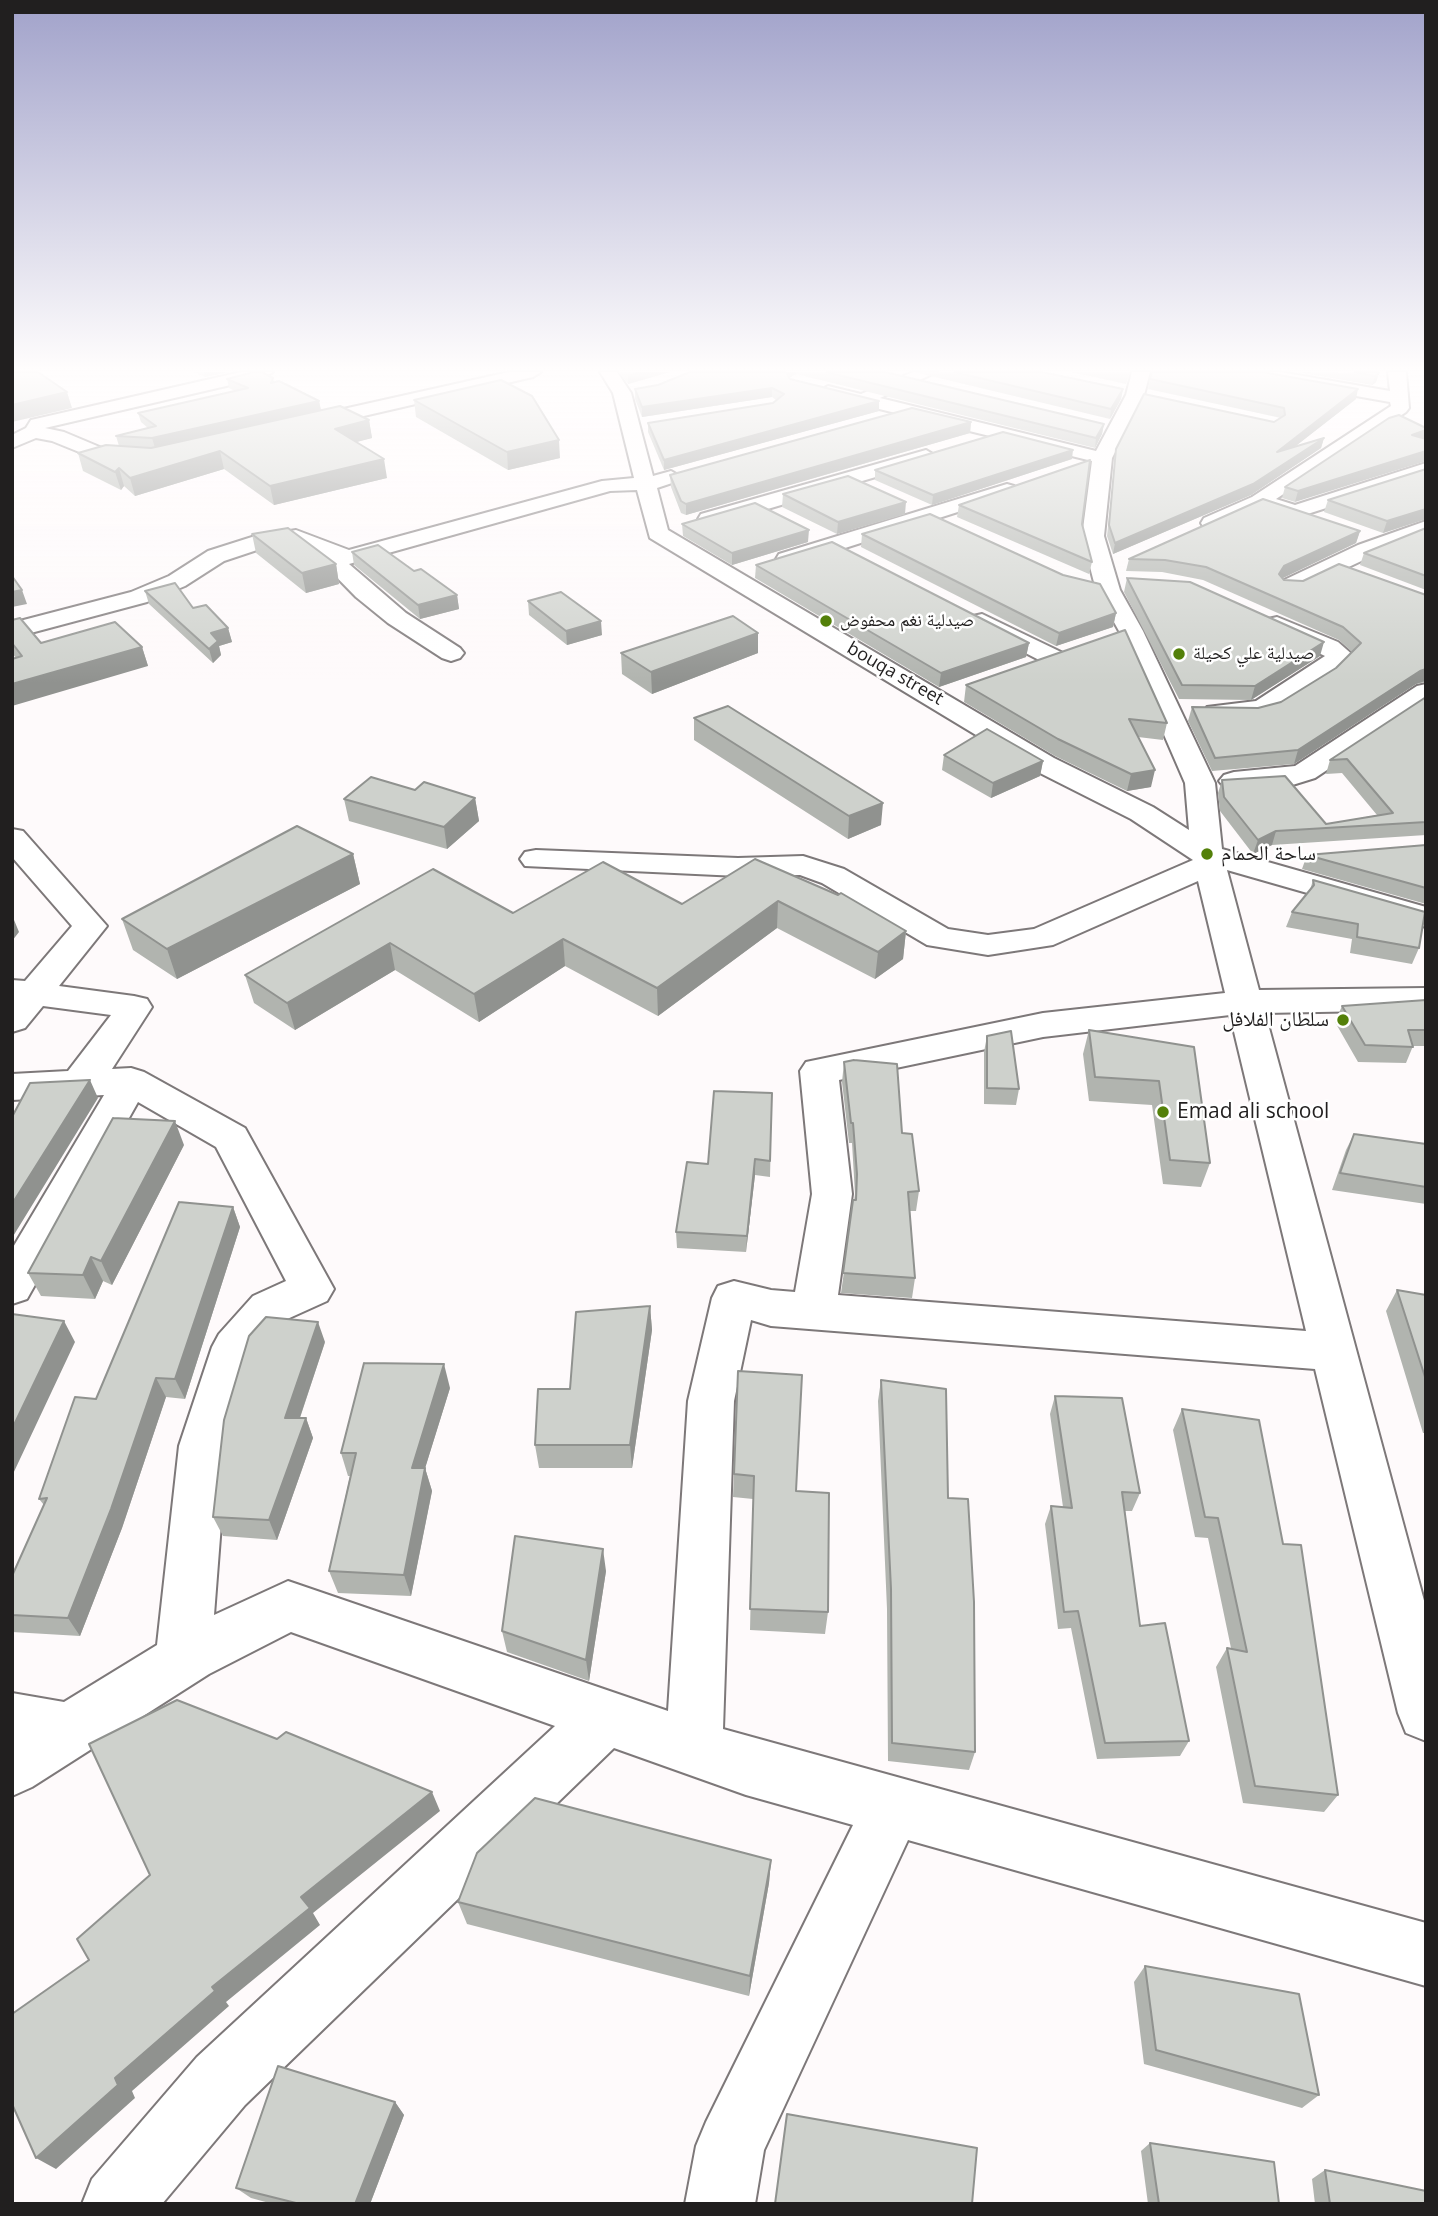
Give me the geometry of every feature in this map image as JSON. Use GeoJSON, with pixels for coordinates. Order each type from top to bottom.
{"type":"FeatureCollection","features":[{"type":"Feature","properties":{"kind":"street"},"geometry":{"type":"LineString","coordinates":[[646,475],[658,533],[862,475]]}},
{"type":"Feature","properties":{"kind":"street"},"geometry":{"type":"LineString","coordinates":[[12,631],[139,597],[177,581],[216,556],[260,542],[296,537],[348,557],[609,485],[647,484],[677,475]]}},
{"type":"Feature","properties":{"kind":"street"},"geometry":{"type":"LineString","coordinates":[[1102,475],[1093,536],[1109,578],[1118,635],[1166,710],[1200,783],[1208,859],[1335,1352],[1409,1586],[1426,1713]]}},
{"type":"Feature","properties":{"kind":"street"},"geometry":{"type":"LineString","coordinates":[[1193,531],[1259,501],[1290,475]]}},
{"type":"Feature","properties":{"kind":"street"},"geometry":{"type":"LineString","coordinates":[[1295,512],[1407,475]]}},
{"type":"Feature","properties":{"kind":"street"},"geometry":{"type":"LineString","coordinates":[[850,479],[956,527]]}},
{"type":"Feature","properties":{"kind":"street"},"geometry":{"type":"LineString","coordinates":[[729,576],[931,516],[1023,484]]}},
{"type":"Feature","properties":{"kind":"street"},"geometry":{"type":"LineString","coordinates":[[1372,487],[1404,499]]}},
{"type":"Feature","properties":{"kind":"street"},"geometry":{"type":"LineString","coordinates":[[1259,501],[1333,525]]}},
{"type":"Feature","properties":{"kind":"street"},"geometry":{"type":"LineString","coordinates":[[758,505],[859,558]]}},
{"type":"Feature","properties":{"kind":"street"},"geometry":{"type":"LineString","coordinates":[[1290,586],[1387,541],[1426,527]]}},
{"type":"Feature","properties":{"kind":"street","name":"bouqa street"},"geometry":{"type":"LineString","coordinates":[[658,533],[1044,764],[1142,813],[1208,859],[1258,869],[1426,917]]}},
{"type":"Feature","properties":{"kind":"street"},"geometry":{"type":"LineString","coordinates":[[1358,534],[1426,552]]}},
{"type":"Feature","properties":{"kind":"street"},"geometry":{"type":"LineString","coordinates":[[318,546],[372,598],[451,653]]}},
{"type":"Feature","properties":{"kind":"street"},"geometry":{"type":"LineString","coordinates":[[1334,565],[1368,579]]}},
{"type":"Feature","properties":{"kind":"street"},"geometry":{"type":"LineString","coordinates":[[967,613],[1052,657]]}},
{"type":"Feature","properties":{"kind":"street"},"geometry":{"type":"LineString","coordinates":[[1166,710],[1254,711],[1266,707],[1321,673],[1341,656],[1329,647],[1255,614]]}},
{"type":"Feature","properties":{"kind":"street"},"geometry":{"type":"LineString","coordinates":[[1027,666],[1078,648]]}},
{"type":"Feature","properties":{"kind":"street"},"geometry":{"type":"LineString","coordinates":[[939,699],[964,690]]}},
{"type":"Feature","properties":{"kind":"street"},"geometry":{"type":"LineString","coordinates":[[1200,783],[1286,778],[1305,772],[1421,708]]}},
{"type":"Feature","properties":{"kind":"street"},"geometry":{"type":"LineString","coordinates":[[12,838],[90,926],[20,1001]]}},
{"type":"Feature","properties":{"kind":"street"},"geometry":{"type":"LineString","coordinates":[[1258,869],[1272,857],[1314,855]]}},
{"type":"Feature","properties":{"kind":"street"},"geometry":{"type":"LineString","coordinates":[[536,859],[738,867],[803,865],[833,876],[939,937],[988,946],[1041,938],[1208,859]]}},
{"type":"Feature","properties":{"kind":"street"},"geometry":{"type":"LineString","coordinates":[[814,1311],[832,1194],[819,1071],[1043,1025],[1246,1002],[1426,999]]}},
{"type":"Feature","properties":{"kind":"street"},"geometry":{"type":"LineString","coordinates":[[20,1001],[134,1007],[103,1055],[78,1083]]}},
{"type":"Feature","properties":{"kind":"street"},"geometry":{"type":"LineString","coordinates":[[12,1287],[131,1081]]}},
{"type":"Feature","properties":{"kind":"street"},"geometry":{"type":"LineString","coordinates":[[12,1087],[131,1081],[231,1138],[312,1290],[269,1308],[235,1347],[204,1446],[183,1659]]}},
{"type":"Feature","properties":{"kind":"street"},"geometry":{"type":"LineString","coordinates":[[694,1747],[711,1401],[734,1298],[771,1308],[1335,1352]]}},
{"type":"Feature","properties":{"kind":"street"},"geometry":{"type":"LineString","coordinates":[[12,1767],[183,1659],[288,1606],[746,1766],[1426,1955]]}},
{"type":"Feature","properties":{"kind":"street"},"geometry":{"type":"LineString","coordinates":[[117,2204],[220,2081],[606,1717]]}},
{"type":"Feature","properties":{"kind":"street"},"geometry":{"type":"LineString","coordinates":[[12,1721],[66,1731]]}},
{"type":"Feature","properties":{"kind":"street"},"geometry":{"type":"LineString","coordinates":[[720,2204],[730,2146],[892,1807]]}},
{"type":"Feature","properties":{"kind":"building"},"geometry":{"type":"Polygon","coordinates":[[[255,475],[315,475],[270,486],[255,475]]]}},
{"type":"Feature","properties":{"kind":"building"},"geometry":{"type":"Polygon","coordinates":[[[670,475],[785,475],[686,504],[681,501],[670,475]]]}},
{"type":"Feature","properties":{"kind":"building"},"geometry":{"type":"Polygon","coordinates":[[[888,475],[994,475],[933,495],[888,475]]]}},
{"type":"Feature","properties":{"kind":"building"},"geometry":{"type":"Polygon","coordinates":[[[1045,475],[1088,475],[1082,524],[1092,562],[959,505],[1045,475]]]}},
{"type":"Feature","properties":{"kind":"building"},"geometry":{"type":"Polygon","coordinates":[[[1114,475],[1266,475],[1253,484],[1115,543],[1109,525],[1114,475]]]}},
{"type":"Feature","properties":{"kind":"building"},"geometry":{"type":"Polygon","coordinates":[[[1302,475],[1348,475],[1298,491],[1285,487],[1302,475]]]}},
{"type":"Feature","properties":{"kind":"building"},"geometry":{"type":"Polygon","coordinates":[[[1406,475],[1426,475],[1426,509],[1387,521],[1328,500],[1406,475]]]}},
{"type":"Feature","properties":{"kind":"building"},"geometry":{"type":"Polygon","coordinates":[[[848,476],[906,502],[838,522],[783,494],[848,476]]]}},
{"type":"Feature","properties":{"kind":"building"},"geometry":{"type":"Polygon","coordinates":[[[1263,499],[1360,531],[1284,566],[1279,574],[1284,580],[1303,581],[1339,564],[1426,595],[1426,669],[1298,750],[1215,758],[1192,707],[1258,708],[1281,702],[1336,668],[1361,643],[1343,627],[1206,567],[1165,560],[1129,559],[1263,499]]]}},
{"type":"Feature","properties":{"kind":"building"},"geometry":{"type":"Polygon","coordinates":[[[755,503],[809,530],[732,553],[682,524],[755,503]]]}},
{"type":"Feature","properties":{"kind":"building"},"geometry":{"type":"Polygon","coordinates":[[[930,514],[1063,575],[1100,584],[1116,613],[1059,633],[862,534],[930,514]]]}},
{"type":"Feature","properties":{"kind":"building"},"geometry":{"type":"Polygon","coordinates":[[[288,528],[336,564],[302,573],[252,534],[288,528]]]}},
{"type":"Feature","properties":{"kind":"building"},"geometry":{"type":"Polygon","coordinates":[[[1426,528],[1426,576],[1364,553],[1426,528]]]}},
{"type":"Feature","properties":{"kind":"building"},"geometry":{"type":"Polygon","coordinates":[[[832,542],[1029,643],[941,673],[756,565],[832,542]]]}},
{"type":"Feature","properties":{"kind":"building"},"geometry":{"type":"Polygon","coordinates":[[[378,545],[414,571],[421,569],[457,595],[418,605],[352,552],[378,545]]]}},
{"type":"Feature","properties":{"kind":"building"},"geometry":{"type":"Polygon","coordinates":[[[12,576],[22,590],[12,592],[12,576]]]}},
{"type":"Feature","properties":{"kind":"building"},"geometry":{"type":"Polygon","coordinates":[[[1127,578],[1190,582],[1324,642],[1255,686],[1182,685],[1127,578]]]}},
{"type":"Feature","properties":{"kind":"building"},"geometry":{"type":"Polygon","coordinates":[[[175,583],[193,608],[206,605],[228,628],[211,633],[218,641],[209,649],[145,591],[175,583]]]}},
{"type":"Feature","properties":{"kind":"building"},"geometry":{"type":"Polygon","coordinates":[[[561,592],[601,621],[566,631],[528,601],[561,592]]]}},
{"type":"Feature","properties":{"kind":"building"},"geometry":{"type":"Polygon","coordinates":[[[733,616],[758,633],[651,672],[621,653],[733,616]]]}},
{"type":"Feature","properties":{"kind":"building"},"geometry":{"type":"Polygon","coordinates":[[[20,618],[41,643],[115,622],[142,647],[12,684],[12,659],[22,656],[12,643],[12,620],[20,618]]]}},
{"type":"Feature","properties":{"kind":"building"},"geometry":{"type":"Polygon","coordinates":[[[1125,630],[1167,723],[1129,719],[1155,770],[1131,774],[1058,739],[966,685],[1125,630]]]}},
{"type":"Feature","properties":{"kind":"building"},"geometry":{"type":"Polygon","coordinates":[[[1426,697],[1426,822],[1276,831],[1258,840],[1224,797],[1222,780],[1285,776],[1326,824],[1393,813],[1347,759],[1330,760],[1426,697]]]}},
{"type":"Feature","properties":{"kind":"building"},"geometry":{"type":"Polygon","coordinates":[[[728,706],[883,803],[849,816],[694,718],[728,706]]]}},
{"type":"Feature","properties":{"kind":"building"},"geometry":{"type":"Polygon","coordinates":[[[987,729],[1043,761],[993,783],[944,755],[987,729]]]}},
{"type":"Feature","properties":{"kind":"building"},"geometry":{"type":"Polygon","coordinates":[[[371,777],[415,790],[424,782],[475,798],[444,827],[344,799],[371,777]]]}},
{"type":"Feature","properties":{"kind":"building"},"geometry":{"type":"Polygon","coordinates":[[[297,826],[353,854],[167,949],[122,919],[297,826]]]}},
{"type":"Feature","properties":{"kind":"building"},"geometry":{"type":"Polygon","coordinates":[[[1426,845],[1426,888],[1307,855],[1426,845]]]}},
{"type":"Feature","properties":{"kind":"building"},"geometry":{"type":"Polygon","coordinates":[[[755,859],[838,895],[841,893],[906,931],[878,952],[778,901],[657,988],[563,939],[474,994],[390,943],[287,1003],[245,975],[433,869],[513,913],[603,862],[682,904],[755,859]]]}},
{"type":"Feature","properties":{"kind":"building"},"geometry":{"type":"Polygon","coordinates":[[[1313,880],[1425,912],[1419,948],[1357,937],[1358,924],[1292,912],[1314,885],[1313,880]]]}},
{"type":"Feature","properties":{"kind":"building"},"geometry":{"type":"Polygon","coordinates":[[[1426,1000],[1426,1030],[1408,1030],[1413,1047],[1365,1045],[1342,1006],[1426,1000]]]}},
{"type":"Feature","properties":{"kind":"building"},"geometry":{"type":"Polygon","coordinates":[[[1089,1030],[1194,1047],[1210,1163],[1170,1160],[1159,1081],[1095,1077],[1089,1030]]]}},
{"type":"Feature","properties":{"kind":"building"},"geometry":{"type":"Polygon","coordinates":[[[1011,1031],[1019,1089],[987,1088],[987,1036],[1011,1031]]]}},
{"type":"Feature","properties":{"kind":"building"},"geometry":{"type":"Polygon","coordinates":[[[854,1060],[897,1064],[902,1133],[912,1134],[919,1191],[908,1192],[915,1278],[843,1273],[853,1200],[856,1200],[857,1174],[844,1062],[854,1060]]]}},
{"type":"Feature","properties":{"kind":"building"},"geometry":{"type":"Polygon","coordinates":[[[90,1080],[12,1204],[12,1117],[30,1083],[90,1080]]]}},
{"type":"Feature","properties":{"kind":"building"},"geometry":{"type":"Polygon","coordinates":[[[714,1091],[772,1093],[770,1161],[755,1159],[747,1236],[676,1232],[687,1162],[708,1164],[714,1091]]]}},
{"type":"Feature","properties":{"kind":"building"},"geometry":{"type":"Polygon","coordinates":[[[113,1118],[175,1121],[101,1261],[91,1257],[83,1275],[28,1273],[113,1118]]]}},
{"type":"Feature","properties":{"kind":"building"},"geometry":{"type":"Polygon","coordinates":[[[1354,1134],[1426,1144],[1426,1187],[1340,1173],[1354,1134]]]}},
{"type":"Feature","properties":{"kind":"building"},"geometry":{"type":"Polygon","coordinates":[[[179,1202],[233,1207],[175,1379],[156,1378],[111,1509],[68,1618],[12,1615],[12,1576],[47,1498],[39,1499],[75,1397],[96,1399],[179,1202]]]}},
{"type":"Feature","properties":{"kind":"building"},"geometry":{"type":"Polygon","coordinates":[[[1397,1290],[1426,1295],[1426,1380],[1397,1290]]]}},
{"type":"Feature","properties":{"kind":"building"},"geometry":{"type":"Polygon","coordinates":[[[650,1306],[630,1445],[535,1445],[538,1389],[570,1389],[576,1312],[650,1306]]]}},
{"type":"Feature","properties":{"kind":"building"},"geometry":{"type":"Polygon","coordinates":[[[12,1314],[64,1321],[12,1429],[12,1314]]]}},
{"type":"Feature","properties":{"kind":"building"},"geometry":{"type":"Polygon","coordinates":[[[266,1317],[318,1322],[285,1418],[306,1418],[269,1520],[213,1517],[224,1420],[249,1336],[266,1317]]]}},
{"type":"Feature","properties":{"kind":"building"},"geometry":{"type":"Polygon","coordinates":[[[364,1363],[444,1364],[412,1468],[425,1468],[404,1575],[329,1571],[356,1453],[341,1453],[364,1363]]]}},
{"type":"Feature","properties":{"kind":"building"},"geometry":{"type":"Polygon","coordinates":[[[738,1371],[802,1375],[796,1491],[829,1493],[828,1612],[750,1609],[754,1476],[734,1474],[738,1371]]]}},
{"type":"Feature","properties":{"kind":"building"},"geometry":{"type":"Polygon","coordinates":[[[881,1380],[946,1389],[948,1498],[968,1499],[974,1602],[975,1752],[892,1743],[891,1589],[881,1380]]]}},
{"type":"Feature","properties":{"kind":"building"},"geometry":{"type":"Polygon","coordinates":[[[1055,1396],[1122,1398],[1140,1493],[1122,1492],[1140,1626],[1165,1623],[1189,1741],[1105,1743],[1078,1611],[1064,1612],[1051,1506],[1072,1508],[1055,1396]]]}},
{"type":"Feature","properties":{"kind":"building"},"geometry":{"type":"Polygon","coordinates":[[[1182,1409],[1259,1420],[1283,1544],[1301,1545],[1338,1795],[1255,1786],[1227,1648],[1247,1652],[1218,1518],[1205,1517],[1182,1409]]]}},
{"type":"Feature","properties":{"kind":"building"},"geometry":{"type":"Polygon","coordinates":[[[515,1536],[603,1549],[586,1660],[502,1631],[515,1536]]]}},
{"type":"Feature","properties":{"kind":"building"},"geometry":{"type":"Polygon","coordinates":[[[177,1700],[277,1739],[286,1732],[432,1792],[301,1897],[310,1908],[212,1987],[215,1991],[115,2078],[118,2085],[36,2158],[12,2104],[12,2014],[89,1960],[77,1939],[150,1875],[89,1744],[177,1700]]]}},
{"type":"Feature","properties":{"kind":"building"},"geometry":{"type":"Polygon","coordinates":[[[535,1798],[771,1860],[750,1976],[458,1902],[477,1853],[535,1798]]]}},
{"type":"Feature","properties":{"kind":"building"},"geometry":{"type":"Polygon","coordinates":[[[1145,1966],[1299,1994],[1319,2095],[1156,2050],[1145,1966]]]}},
{"type":"Feature","properties":{"kind":"building"},"geometry":{"type":"Polygon","coordinates":[[[278,2066],[395,2102],[355,2204],[300,2204],[236,2188],[278,2066]]]}},
{"type":"Feature","properties":{"kind":"building"},"geometry":{"type":"Polygon","coordinates":[[[787,2114],[977,2148],[972,2204],[775,2204],[787,2114]]]}},
{"type":"Feature","properties":{"kind":"building"},"geometry":{"type":"Polygon","coordinates":[[[1150,2143],[1274,2162],[1279,2204],[1159,2204],[1150,2143]]]}},
{"type":"Feature","properties":{"kind":"building"},"geometry":{"type":"Polygon","coordinates":[[[1325,2170],[1426,2191],[1426,2204],[1330,2204],[1325,2170]]]}},
{"type":"Feature","properties":{"kind":"place","name":"صيدلية نغم محفوض"},"geometry":{"type":"Point","coordinates":[826,621]}},
{"type":"Feature","properties":{"kind":"place","name":"صيدلية علي كحيلة"},"geometry":{"type":"Point","coordinates":[1179,654]}},
{"type":"Feature","properties":{"kind":"place","name":"ساحة الحمام"},"geometry":{"type":"Point","coordinates":[1207,854]}},
{"type":"Feature","properties":{"kind":"place","name":"سلطان الفلافل"},"geometry":{"type":"Point","coordinates":[1343,1020]}},
{"type":"Feature","properties":{"kind":"place","name":"Emad ali school"},"geometry":{"type":"Point","coordinates":[1163,1112]}}]}
